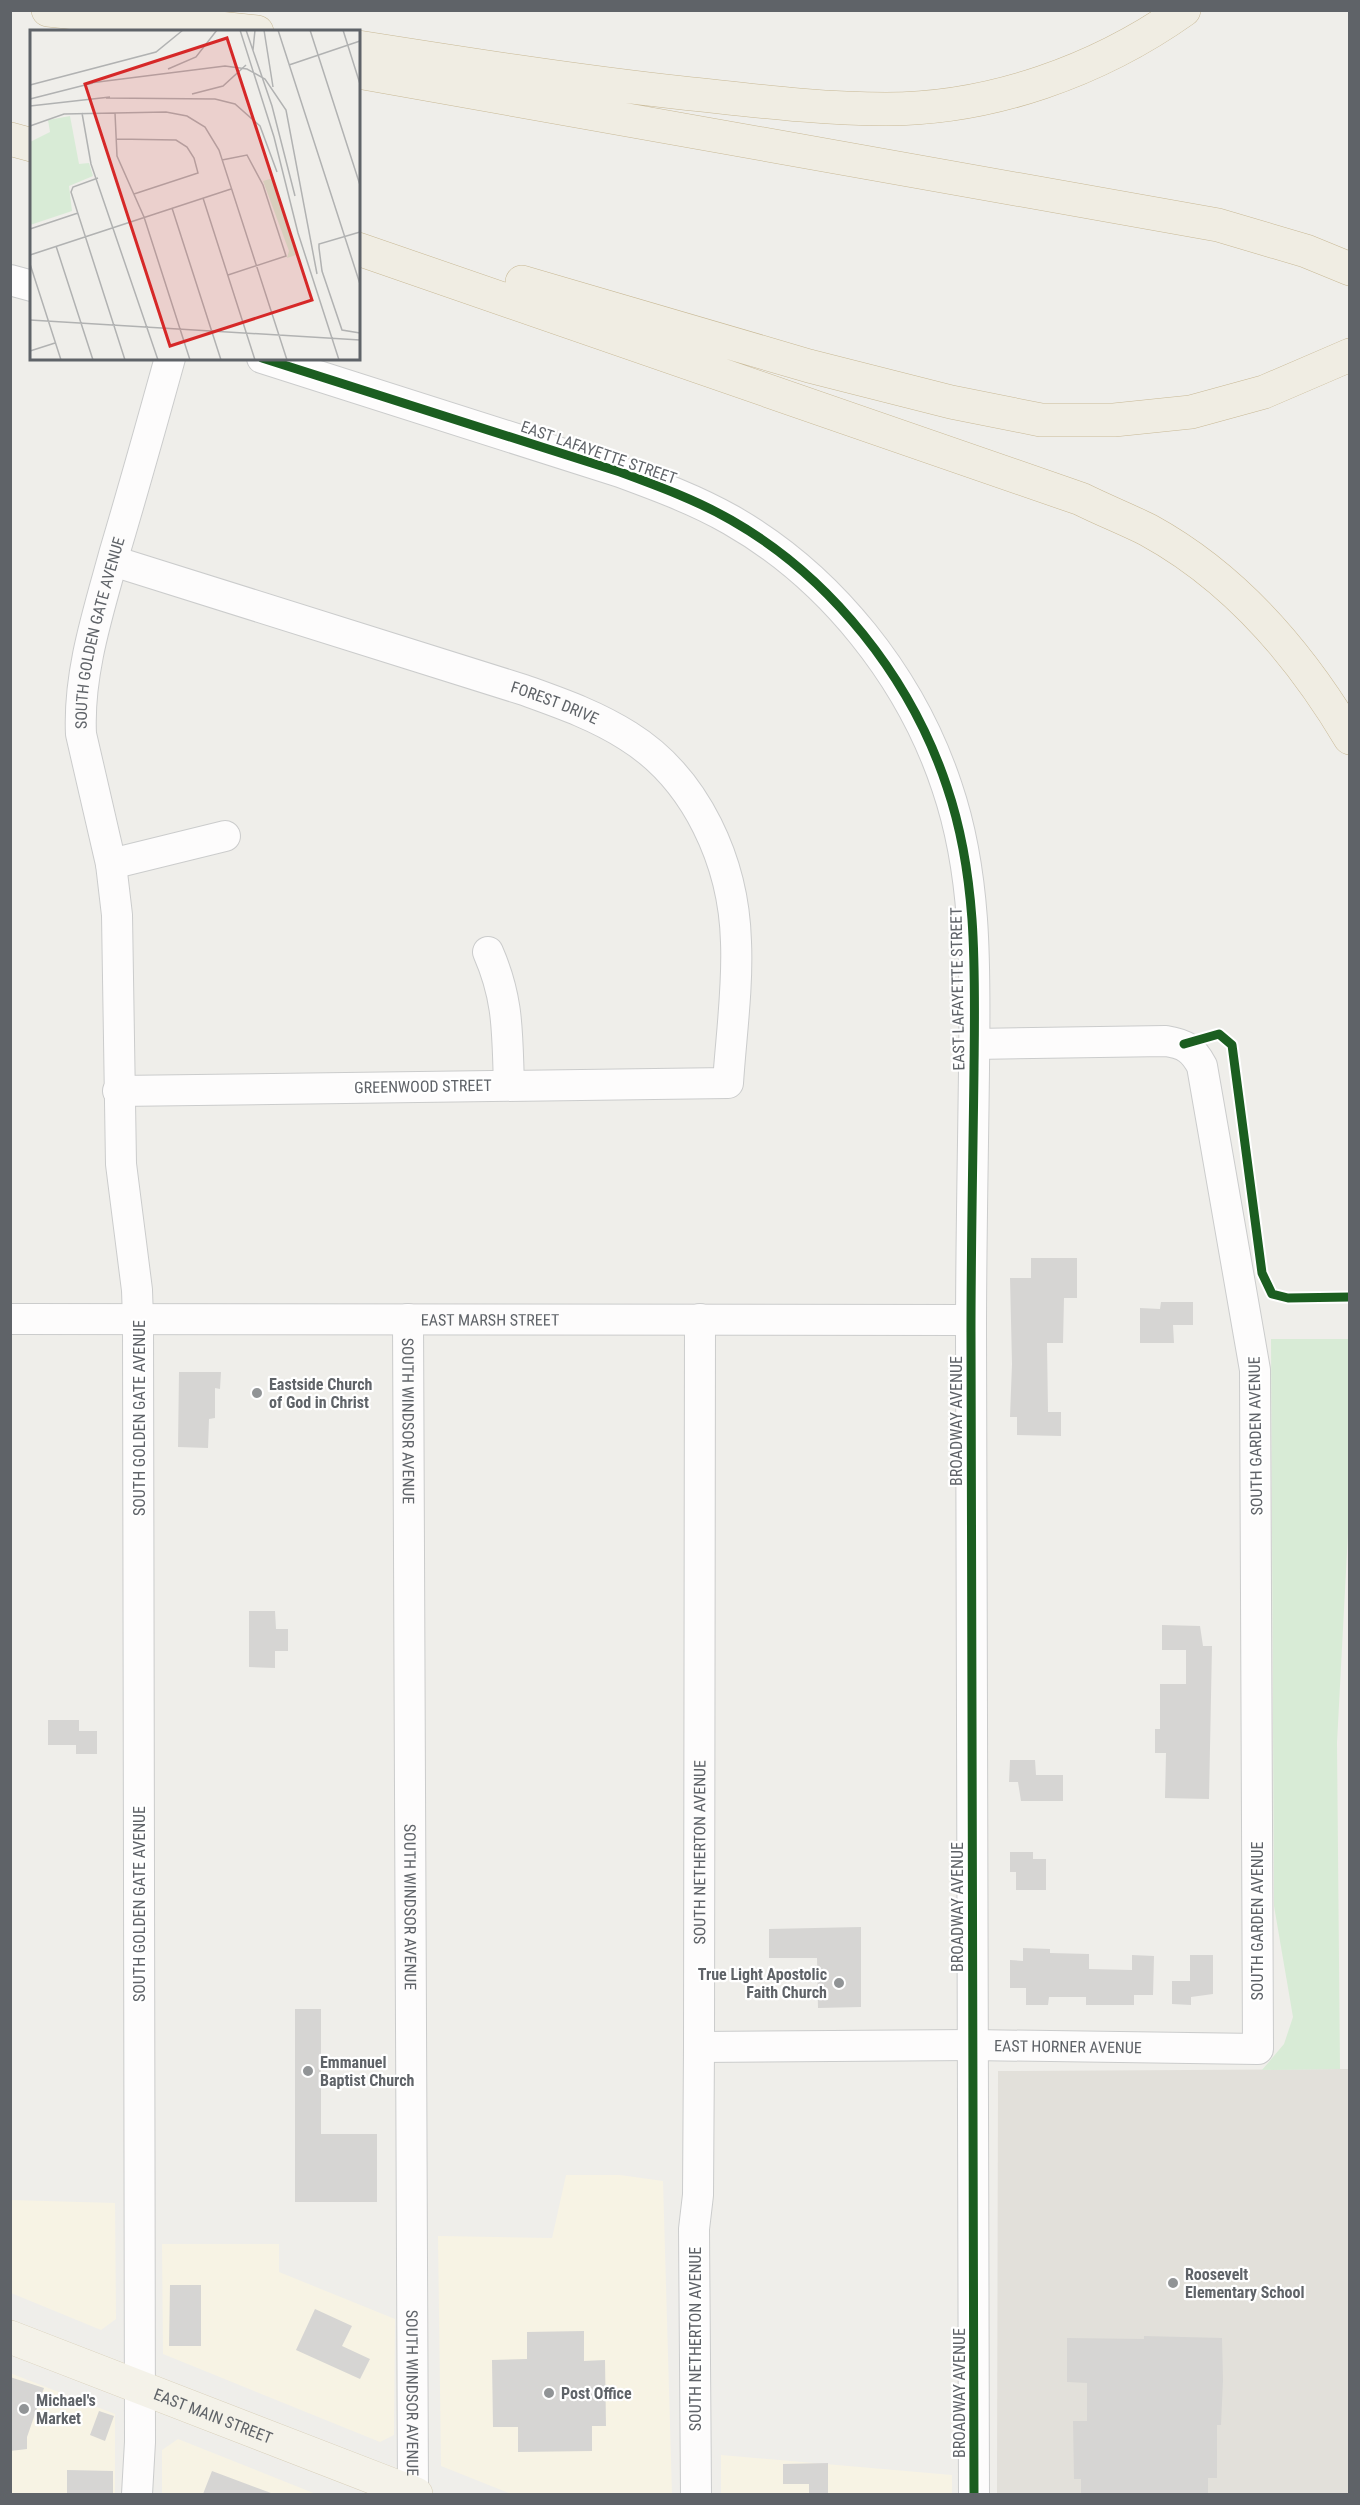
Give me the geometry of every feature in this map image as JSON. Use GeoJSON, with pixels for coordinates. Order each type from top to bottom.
{"type":"FeatureCollection","features":[{"type":"Feature","properties":{"kind":"highway"},"geometry":{"type":"LineString","coordinates":[[360,47],[558,79],[784,104],[888,109],[939,106],[986,98],[1036,84],[1118,50],[1184,10]]}},
{"type":"Feature","properties":{"kind":"highway"},"geometry":{"type":"LineString","coordinates":[[50,11],[140,30]]}},
{"type":"Feature","properties":{"kind":"highway"},"geometry":{"type":"LineString","coordinates":[[50,11],[237,30]]}},
{"type":"Feature","properties":{"kind":"highway"},"geometry":{"type":"LineString","coordinates":[[360,72],[1218,225],[1306,251],[1350,269]]}},
{"type":"Feature","properties":{"kind":"highway"},"geometry":{"type":"LineString","coordinates":[[10,139],[30,144]]}},
{"type":"Feature","properties":{"kind":"highway"},"geometry":{"type":"LineString","coordinates":[[360,237],[809,366],[951,402],[1041,420],[1114,420],[1191,412],[1264,392],[1350,355]]}},
{"type":"Feature","properties":{"kind":"highway"},"geometry":{"type":"LineString","coordinates":[[360,250],[1070,495],[1148,530],[1199,563],[1237,595],[1276,634],[1310,675],[1350,738]]}},
{"type":"Feature","properties":{"kind":"main road","name":"EAST MAIN STREET"},"geometry":{"type":"LineString","coordinates":[[10,2337],[414,2494]]}},
{"type":"Feature","properties":{"kind":"street"},"geometry":{"type":"LineString","coordinates":[[10,280],[30,285]]}},
{"type":"Feature","properties":{"kind":"street","name":"SOUTH GOLDEN GATE AVENUE"},"geometry":{"type":"LineString","coordinates":[[136,2494],[140,2442],[138,2387],[138,1319],[137,1290],[121,1164],[118,1091],[117,915],[111,864],[81,734],[80,712],[82,690],[99,606],[169,360]]}},
{"type":"Feature","properties":{"kind":"street","name":"EAST LAFAYETTE STREET"},"geometry":{"type":"LineString","coordinates":[[268,360],[667,489],[729,519],[760,539],[824,592],[869,642],[893,675],[914,711],[947,787],[967,865],[974,945],[971,1320]]}},
{"type":"Feature","properties":{"kind":"street","name":"FOREST DRIVE"},"geometry":{"type":"LineString","coordinates":[[113,561],[569,706],[630,737],[660,761],[680,782],[711,830],[729,886],[736,943],[728,1083]]}},
{"type":"Feature","properties":{"kind":"street"},"geometry":{"type":"LineString","coordinates":[[111,864],[225,836]]}},
{"type":"Feature","properties":{"kind":"street"},"geometry":{"type":"LineString","coordinates":[[488,952],[501,981],[507,1011],[509,1085]]}},
{"type":"Feature","properties":{"kind":"street","name":"SOUTH GARDEN AVENUE"},"geometry":{"type":"LineString","coordinates":[[974,1044],[1166,1041],[1184,1044],[1194,1052],[1202,1066],[1255,1370],[1258,2049]]}},
{"type":"Feature","properties":{"kind":"street","name":"GREENWOOD STREET"},"geometry":{"type":"LineString","coordinates":[[118,1091],[728,1083]]}},
{"type":"Feature","properties":{"kind":"street","name":"EAST MARSH STREET"},"geometry":{"type":"LineString","coordinates":[[10,1319],[971,1320]]}},
{"type":"Feature","properties":{"kind":"street","name":"SOUTH WINDSOR AVENUE"},"geometry":{"type":"LineString","coordinates":[[408,1319],[414,2494]]}},
{"type":"Feature","properties":{"kind":"street","name":"SOUTH NETHERTON AVENUE"},"geometry":{"type":"LineString","coordinates":[[696,2494],[694,2229],[698,2195],[699,2047],[700,1319]]}},
{"type":"Feature","properties":{"kind":"street","name":"BROADWAY AVENUE"},"geometry":{"type":"LineString","coordinates":[[971,1320],[974,2494]]}},
{"type":"Feature","properties":{"kind":"street","name":"EAST HORNER AVENUE"},"geometry":{"type":"LineString","coordinates":[[699,2047],[972,2045],[1258,2049]]}},
{"type":"Feature","properties":{"kind":"shaded area","name":"Roosevelt Elementary School"},"geometry":{"type":"Polygon","coordinates":[[[1349,2069],[1349,2494],[997,2494],[998,2071],[1349,2069]]]}},
{"type":"Feature","properties":{"kind":"shaded area"},"geometry":{"type":"Polygon","coordinates":[[[566,2175],[620,2175],[663,2181],[672,2494],[511,2494],[441,2466],[438,2236],[552,2238],[566,2175]]]}},
{"type":"Feature","properties":{"kind":"shaded area"},"geometry":{"type":"Polygon","coordinates":[[[11,2200],[115,2203],[116,2319],[101,2330],[11,2293],[11,2200]]]}},
{"type":"Feature","properties":{"kind":"shaded area"},"geometry":{"type":"Polygon","coordinates":[[[162,2244],[279,2244],[279,2272],[395,2319],[394,2435],[380,2442],[163,2354],[162,2244]]]}},
{"type":"Feature","properties":{"kind":"shaded area"},"geometry":{"type":"Polygon","coordinates":[[[10,2373],[115,2414],[115,2494],[11,2494],[10,2373]]]}},
{"type":"Feature","properties":{"kind":"shaded area"},"geometry":{"type":"Polygon","coordinates":[[[178,2439],[316,2494],[162,2494],[162,2450],[178,2439]]]}},
{"type":"Feature","properties":{"kind":"shaded area"},"geometry":{"type":"Polygon","coordinates":[[[721,2455],[952,2475],[952,2494],[721,2494],[721,2455]]]}},
{"type":"Feature","properties":{"kind":"green space"},"geometry":{"type":"Polygon","coordinates":[[[1271,1339],[1349,1339],[1349,1514],[1337,1743],[1340,2069],[1262,2070],[1284,2044],[1293,2017],[1274,1906],[1271,1339]]]}},
{"type":"Feature","properties":{"kind":"building"},"geometry":{"type":"Polygon","coordinates":[[[1031,1258],[1077,1258],[1077,1298],[1064,1298],[1063,1343],[1047,1343],[1048,1412],[1061,1412],[1061,1436],[1017,1435],[1017,1417],[1010,1417],[1012,1364],[1010,1278],[1031,1278],[1031,1258]]]}},
{"type":"Feature","properties":{"kind":"building"},"geometry":{"type":"Polygon","coordinates":[[[1161,1302],[1193,1302],[1193,1325],[1173,1325],[1174,1343],[1140,1343],[1140,1308],[1160,1309],[1161,1302]]]}},
{"type":"Feature","properties":{"kind":"building"},"geometry":{"type":"Polygon","coordinates":[[[179,1372],[221,1372],[220,1389],[215,1388],[215,1418],[209,1419],[208,1448],[178,1447],[179,1372]]]}},
{"type":"Feature","properties":{"kind":"building"},"geometry":{"type":"Polygon","coordinates":[[[249,1611],[275,1611],[276,1629],[288,1629],[288,1651],[275,1651],[275,1668],[249,1667],[249,1611]]]}},
{"type":"Feature","properties":{"kind":"building"},"geometry":{"type":"Polygon","coordinates":[[[1162,1625],[1200,1626],[1203,1646],[1212,1646],[1209,1799],[1165,1798],[1166,1753],[1155,1753],[1155,1729],[1160,1729],[1160,1684],[1186,1684],[1186,1650],[1162,1650],[1162,1625]]]}},
{"type":"Feature","properties":{"kind":"building"},"geometry":{"type":"Polygon","coordinates":[[[48,1720],[79,1720],[79,1731],[97,1731],[97,1754],[76,1754],[76,1745],[48,1745],[48,1720]]]}},
{"type":"Feature","properties":{"kind":"building"},"geometry":{"type":"Polygon","coordinates":[[[1010,1760],[1035,1760],[1036,1775],[1063,1775],[1063,1801],[1021,1801],[1018,1782],[1009,1782],[1010,1760]]]}},
{"type":"Feature","properties":{"kind":"building"},"geometry":{"type":"Polygon","coordinates":[[[1010,1852],[1033,1852],[1033,1859],[1046,1859],[1046,1890],[1016,1890],[1016,1872],[1010,1872],[1010,1852]]]}},
{"type":"Feature","properties":{"kind":"building","name":"True Light Apostolic Faith Church"},"geometry":{"type":"Polygon","coordinates":[[[861,1927],[861,2007],[818,2008],[817,1958],[769,1958],[769,1929],[861,1927]]]}},
{"type":"Feature","properties":{"kind":"building"},"geometry":{"type":"Polygon","coordinates":[[[1023,1948],[1050,1949],[1050,1953],[1089,1954],[1089,1969],[1132,1970],[1132,1955],[1154,1956],[1153,1995],[1134,1995],[1134,2005],[1086,2005],[1086,1997],[1049,1997],[1048,2005],[1026,2005],[1026,1988],[1010,1988],[1010,1960],[1023,1961],[1023,1948]]]}},
{"type":"Feature","properties":{"kind":"building"},"geometry":{"type":"Polygon","coordinates":[[[1190,1955],[1213,1955],[1213,1994],[1191,1997],[1191,2005],[1172,2004],[1172,1981],[1190,1981],[1190,1955]]]}},
{"type":"Feature","properties":{"kind":"building","name":"Emmanuel Baptist Church"},"geometry":{"type":"Polygon","coordinates":[[[295,2009],[321,2009],[321,2134],[377,2134],[377,2202],[295,2202],[295,2009]]]}},
{"type":"Feature","properties":{"kind":"building"},"geometry":{"type":"Polygon","coordinates":[[[170,2285],[201,2285],[201,2346],[169,2346],[170,2285]]]}},
{"type":"Feature","properties":{"kind":"building"},"geometry":{"type":"Polygon","coordinates":[[[315,2309],[352,2326],[342,2346],[370,2359],[360,2379],[296,2350],[315,2309]]]}},
{"type":"Feature","properties":{"kind":"building","name":"Post Office"},"geometry":{"type":"Polygon","coordinates":[[[584,2331],[584,2361],[605,2360],[606,2426],[592,2426],[592,2451],[518,2452],[518,2427],[493,2427],[492,2360],[527,2359],[527,2332],[584,2331]]]}},
{"type":"Feature","properties":{"kind":"building"},"geometry":{"type":"Polygon","coordinates":[[[1144,2336],[1222,2338],[1223,2380],[1221,2425],[1217,2425],[1217,2478],[1208,2478],[1208,2494],[1081,2494],[1081,2479],[1074,2479],[1073,2421],[1087,2421],[1087,2383],[1067,2382],[1067,2338],[1144,2339],[1144,2336]]]}},
{"type":"Feature","properties":{"kind":"building","name":"Michael's Market"},"geometry":{"type":"Polygon","coordinates":[[[10,2377],[44,2388],[27,2437],[27,2449],[10,2451],[10,2377]]]}},
{"type":"Feature","properties":{"kind":"building"},"geometry":{"type":"Polygon","coordinates":[[[99,2411],[114,2416],[105,2441],[90,2435],[99,2411]]]}},
{"type":"Feature","properties":{"kind":"building"},"geometry":{"type":"Polygon","coordinates":[[[828,2463],[828,2494],[809,2494],[809,2484],[783,2484],[783,2464],[828,2463]]]}},
{"type":"Feature","properties":{"kind":"building"},"geometry":{"type":"Polygon","coordinates":[[[67,2470],[113,2471],[113,2494],[67,2494],[67,2470]]]}},
{"type":"Feature","properties":{"kind":"building"},"geometry":{"type":"Polygon","coordinates":[[[212,2471],[271,2493],[203,2494],[212,2471]]]}},
{"type":"Feature","properties":{"kind":"cycle path"},"geometry":{"type":"LineString","coordinates":[[268,360],[620,472],[691,500],[731,520],[768,543],[802,570],[863,634],[912,707],[947,787],[964,856],[974,962],[971,1332],[974,2494]]}},
{"type":"Feature","properties":{"kind":"cycle path"},"geometry":{"type":"LineString","coordinates":[[1184,1044],[1219,1034],[1232,1045],[1262,1273],[1272,1294],[1288,1298],[1350,1297]]}},
{"type":"Feature","properties":{"kind":"place","name":"Eastside Church of God in Christ"},"geometry":{"type":"Point","coordinates":[257,1393]}},
{"type":"Feature","properties":{"kind":"place","name":"True Light Apostolic Faith Church"},"geometry":{"type":"Point","coordinates":[839,1983]}},
{"type":"Feature","properties":{"kind":"place","name":"Emmanuel Baptist Church"},"geometry":{"type":"Point","coordinates":[308,2071]}},
{"type":"Feature","properties":{"kind":"place","name":"Roosevelt Elementary School"},"geometry":{"type":"Point","coordinates":[1173,2283]}},
{"type":"Feature","properties":{"kind":"place","name":"Post Office"},"geometry":{"type":"Point","coordinates":[549,2393]}},
{"type":"Feature","properties":{"kind":"place","name":"Michael's Market"},"geometry":{"type":"Point","coordinates":[24,2409]}}]}
